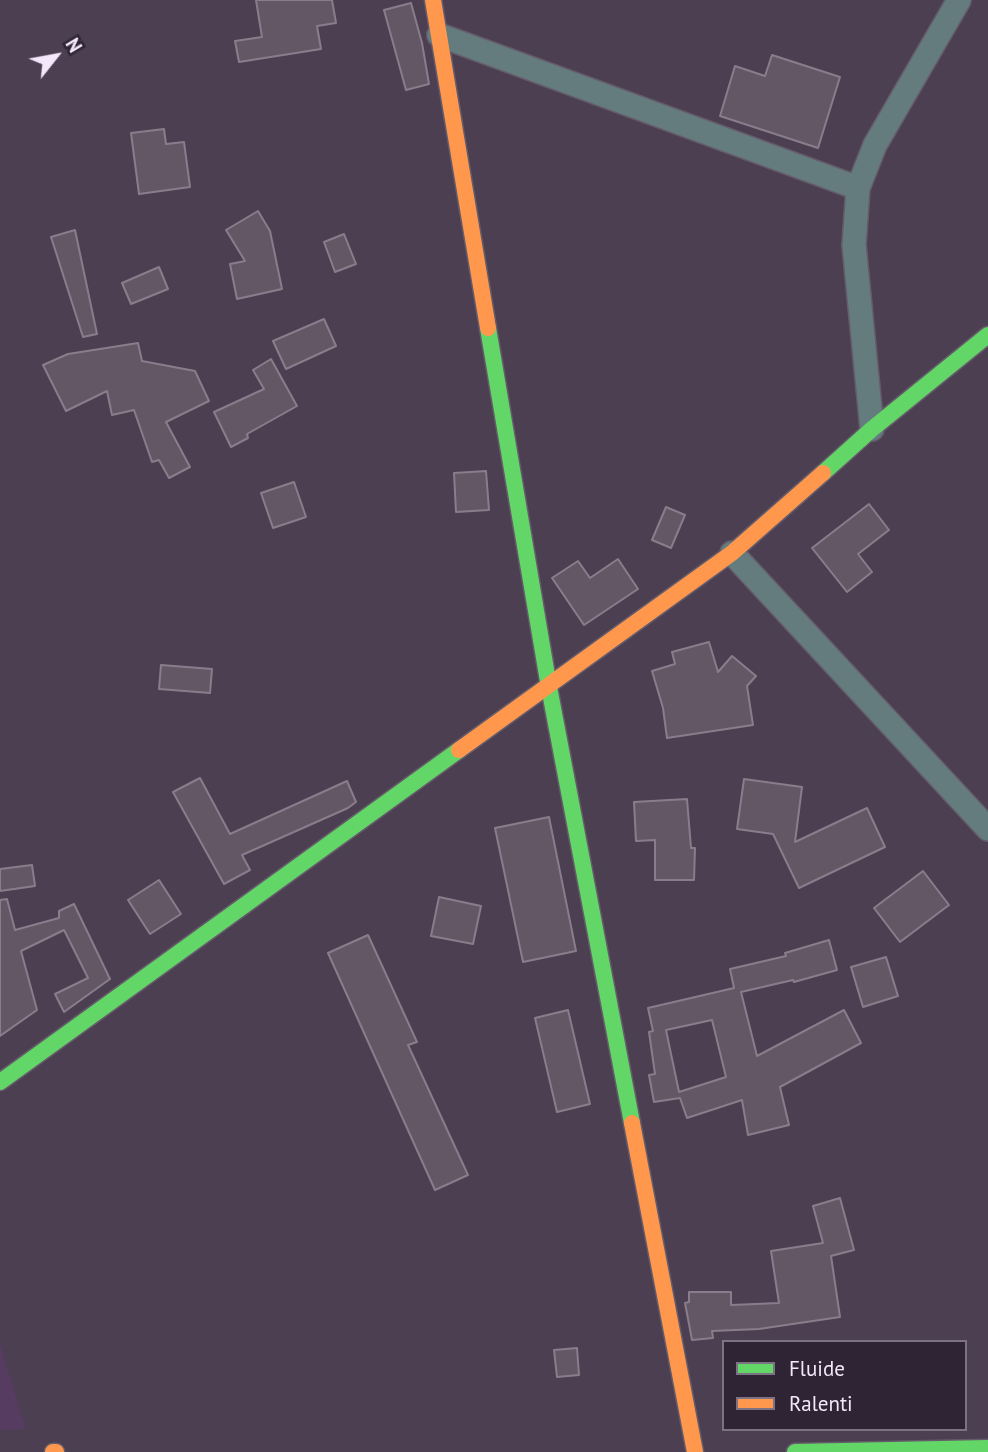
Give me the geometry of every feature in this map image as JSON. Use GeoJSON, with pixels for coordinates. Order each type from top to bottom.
{"type":"FeatureCollection","features":[{"type":"Feature","properties":{"kind":"main road"},"geometry":{"type":"LineString","coordinates":[[433,0],[549,687],[695,1452]]}},
{"type":"Feature","properties":{"kind":"main road"},"geometry":{"type":"LineString","coordinates":[[0,1082],[732,553],[872,429],[988,335]]}},
{"type":"Feature","properties":{"kind":"main road"},"geometry":{"type":"LineString","coordinates":[[795,1452],[988,1448]]}},
{"type":"Feature","properties":{"kind":"street"},"geometry":{"type":"LineString","coordinates":[[872,429],[854,245],[858,188],[875,145],[959,0]]}},
{"type":"Feature","properties":{"kind":"street"},"geometry":{"type":"LineString","coordinates":[[439,34],[858,188]]}},
{"type":"Feature","properties":{"kind":"street"},"geometry":{"type":"LineString","coordinates":[[732,553],[988,829]]}},
{"type":"Feature","properties":{"kind":"shaded area"},"geometry":{"type":"Polygon","coordinates":[[[0,1343],[26,1429],[0,1430],[0,1343]]]}},
{"type":"Feature","properties":{"kind":"building"},"geometry":{"type":"Polygon","coordinates":[[[256,0],[332,0],[336,23],[317,26],[321,49],[239,62],[235,41],[262,37],[256,0]]]}},
{"type":"Feature","properties":{"kind":"building"},"geometry":{"type":"Polygon","coordinates":[[[411,3],[429,84],[406,90],[384,10],[411,3]]]}},
{"type":"Feature","properties":{"kind":"building"},"geometry":{"type":"Polygon","coordinates":[[[772,55],[840,77],[818,148],[720,116],[735,66],[765,76],[772,55]]]}},
{"type":"Feature","properties":{"kind":"building"},"geometry":{"type":"Polygon","coordinates":[[[164,129],[166,144],[184,142],[190,187],[139,194],[131,133],[164,129]]]}},
{"type":"Feature","properties":{"kind":"building"},"geometry":{"type":"Polygon","coordinates":[[[258,211],[270,231],[282,289],[237,299],[230,264],[245,261],[226,230],[258,211]]]}},
{"type":"Feature","properties":{"kind":"building"},"geometry":{"type":"Polygon","coordinates":[[[75,230],[97,334],[83,337],[51,237],[75,230]]]}},
{"type":"Feature","properties":{"kind":"building"},"geometry":{"type":"Polygon","coordinates":[[[344,234],[356,264],[335,272],[324,242],[344,234]]]}},
{"type":"Feature","properties":{"kind":"building"},"geometry":{"type":"Polygon","coordinates":[[[159,267],[168,289],[131,304],[122,283],[159,267]]]}},
{"type":"Feature","properties":{"kind":"building"},"geometry":{"type":"Polygon","coordinates":[[[324,319],[336,346],[286,369],[273,341],[324,319]]]}},
{"type":"Feature","properties":{"kind":"building"},"geometry":{"type":"Polygon","coordinates":[[[138,343],[142,361],[195,371],[209,401],[166,422],[190,467],[169,478],[159,460],[152,462],[134,410],[112,415],[107,391],[66,411],[43,365],[68,354],[138,343]]]}},
{"type":"Feature","properties":{"kind":"building"},"geometry":{"type":"Polygon","coordinates":[[[271,359],[297,406],[247,434],[248,438],[231,447],[214,412],[264,389],[253,370],[271,359]]]}},
{"type":"Feature","properties":{"kind":"building"},"geometry":{"type":"Polygon","coordinates":[[[486,471],[489,510],[456,512],[454,473],[486,471]]]}},
{"type":"Feature","properties":{"kind":"building"},"geometry":{"type":"Polygon","coordinates":[[[294,482],[306,517],[273,528],[261,493],[294,482]]]}},
{"type":"Feature","properties":{"kind":"building"},"geometry":{"type":"Polygon","coordinates":[[[869,504],[889,530],[858,554],[872,572],[847,592],[812,548],[869,504]]]}},
{"type":"Feature","properties":{"kind":"building"},"geometry":{"type":"Polygon","coordinates":[[[666,507],[685,515],[671,548],[652,540],[666,507]]]}},
{"type":"Feature","properties":{"kind":"building"},"geometry":{"type":"Polygon","coordinates":[[[618,559],[638,589],[584,625],[552,578],[578,561],[590,578],[618,559]]]}},
{"type":"Feature","properties":{"kind":"building"},"geometry":{"type":"Polygon","coordinates":[[[709,642],[718,672],[732,656],[756,676],[747,686],[753,725],[667,738],[663,708],[652,671],[675,664],[672,652],[709,642]]]}},
{"type":"Feature","properties":{"kind":"building"},"geometry":{"type":"Polygon","coordinates":[[[161,665],[212,669],[210,693],[159,689],[161,665]]]}},
{"type":"Feature","properties":{"kind":"building"},"geometry":{"type":"Polygon","coordinates":[[[200,778],[230,834],[347,781],[356,802],[242,855],[250,870],[224,884],[173,792],[200,778]]]}},
{"type":"Feature","properties":{"kind":"building"},"geometry":{"type":"Polygon","coordinates":[[[744,779],[802,787],[795,842],[867,808],[885,847],[799,888],[773,834],[737,829],[744,779]]]}},
{"type":"Feature","properties":{"kind":"building"},"geometry":{"type":"Polygon","coordinates":[[[687,799],[691,848],[695,848],[694,880],[655,880],[655,840],[636,841],[634,802],[687,799]]]}},
{"type":"Feature","properties":{"kind":"building"},"geometry":{"type":"Polygon","coordinates":[[[549,817],[576,951],[523,962],[495,828],[549,817]]]}},
{"type":"Feature","properties":{"kind":"building"},"geometry":{"type":"Polygon","coordinates":[[[32,865],[35,886],[0,891],[0,869],[32,865]]]}},
{"type":"Feature","properties":{"kind":"building"},"geometry":{"type":"Polygon","coordinates":[[[923,871],[949,905],[900,942],[874,908],[923,871]]]}},
{"type":"Feature","properties":{"kind":"building"},"geometry":{"type":"Polygon","coordinates":[[[159,880],[181,914],[150,934],[128,900],[159,880]]]}},
{"type":"Feature","properties":{"kind":"building"},"geometry":{"type":"Polygon","coordinates":[[[439,897],[481,906],[473,944],[431,936],[439,897]]]}},
{"type":"Feature","properties":{"kind":"building"},"geometry":{"type":"Polygon","coordinates":[[[7,899],[15,930],[59,918],[59,911],[74,904],[110,979],[64,1012],[55,994],[88,978],[64,930],[21,951],[37,1010],[0,1036],[0,900],[7,899]]]}},
{"type":"Feature","properties":{"kind":"building"},"geometry":{"type":"Polygon","coordinates":[[[368,935],[417,1042],[408,1045],[468,1175],[435,1190],[328,953],[368,935]]]}},
{"type":"Feature","properties":{"kind":"building"},"geometry":{"type":"Polygon","coordinates":[[[829,940],[837,970],[741,992],[757,1056],[844,1010],[861,1043],[780,1087],[789,1125],[748,1135],[742,1100],[687,1118],[680,1098],[654,1102],[649,1075],[655,1074],[649,1032],[653,1031],[648,1008],[734,988],[730,969],[786,956],[785,953],[829,940]],[[712,1020],[666,1030],[679,1092],[726,1077],[712,1020]]]}},
{"type":"Feature","properties":{"kind":"building"},"geometry":{"type":"Polygon","coordinates":[[[886,957],[898,996],[863,1007],[851,967],[886,957]]]}},
{"type":"Feature","properties":{"kind":"building"},"geometry":{"type":"Polygon","coordinates":[[[568,1010],[590,1104],[557,1112],[535,1018],[568,1010]]]}},
{"type":"Feature","properties":{"kind":"building"},"geometry":{"type":"Polygon","coordinates":[[[840,1198],[854,1250],[831,1256],[840,1317],[759,1329],[712,1331],[713,1338],[692,1340],[685,1303],[689,1302],[689,1292],[731,1292],[731,1305],[779,1303],[771,1251],[823,1243],[813,1206],[840,1198]]]}},
{"type":"Feature","properties":{"kind":"building"},"geometry":{"type":"Polygon","coordinates":[[[577,1348],[579,1375],[557,1377],[554,1350],[577,1348]]]}},
{"type":"Feature","properties":{"kind":"traffic: fast"},"geometry":{"type":"LineString","coordinates":[[488,328],[549,687],[632,1123]]}},
{"type":"Feature","properties":{"kind":"traffic: fast"},"geometry":{"type":"LineString","coordinates":[[823,473],[872,429],[988,335]]}},
{"type":"Feature","properties":{"kind":"traffic: fast"},"geometry":{"type":"LineString","coordinates":[[0,1082],[459,750]]}},
{"type":"Feature","properties":{"kind":"traffic: fast"},"geometry":{"type":"LineString","coordinates":[[795,1452],[988,1448]]}},
{"type":"Feature","properties":{"kind":"traffic: slow"},"geometry":{"type":"LineString","coordinates":[[433,0],[488,328]]}},
{"type":"Feature","properties":{"kind":"traffic: slow"},"geometry":{"type":"LineString","coordinates":[[459,750],[732,553],[823,473]]}},
{"type":"Feature","properties":{"kind":"traffic: slow"},"geometry":{"type":"LineString","coordinates":[[632,1123],[695,1452]]}}]}
